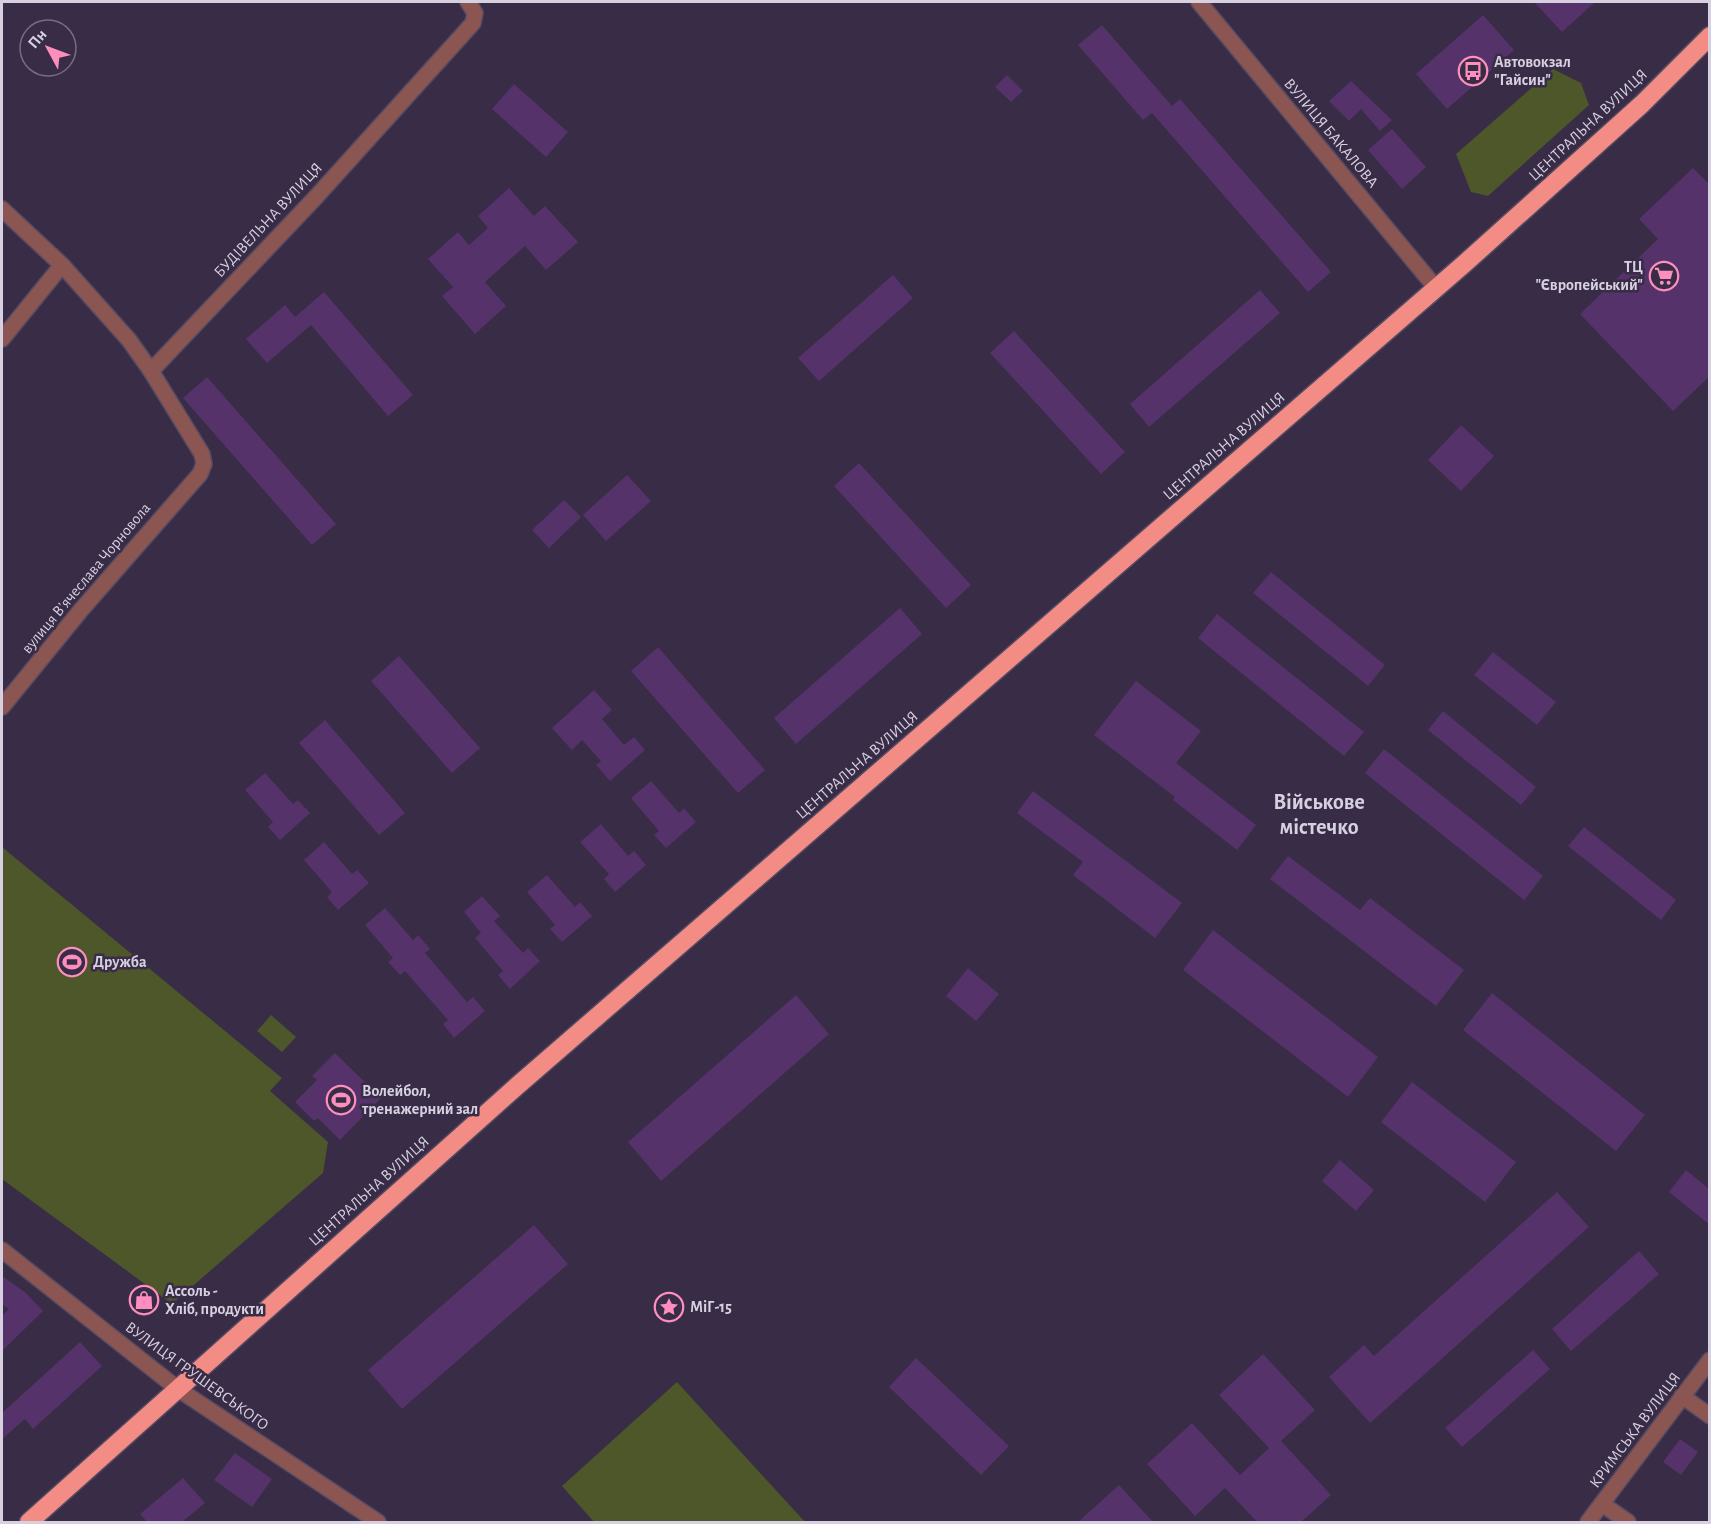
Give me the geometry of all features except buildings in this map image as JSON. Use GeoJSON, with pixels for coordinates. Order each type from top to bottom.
{"type":"FeatureCollection","features":[{"type":"Feature","properties":{"kind":"highway","name":"ЦЕНТРАЛЬНА ВУЛИЦЯ"},"geometry":{"type":"LineString","coordinates":[[29,1522],[140,1426],[178,1389],[517,1086],[1436,288],[1642,104],[1710,36]]}},
{"type":"Feature","properties":{"kind":"street","name":"БУДІВЕЛЬНА ВУЛИЦЯ"},"geometry":{"type":"LineString","coordinates":[[151,371],[316,197],[473,23],[475,13],[468,2]]}},
{"type":"Feature","properties":{"kind":"street","name":"ВУЛИЦЯ БАКАЛОВА"},"geometry":{"type":"LineString","coordinates":[[1199,2],[1436,288]]}},
{"type":"Feature","properties":{"kind":"street"},"geometry":{"type":"LineString","coordinates":[[2,208],[62,265],[129,340],[151,371]]}},
{"type":"Feature","properties":{"kind":"street"},"geometry":{"type":"LineString","coordinates":[[2,339],[62,265]]}},
{"type":"Feature","properties":{"kind":"street","name":"вулиця Вʼячеслава Чорновола"},"geometry":{"type":"LineString","coordinates":[[2,707],[81,610],[200,474],[204,464],[202,454],[151,371]]}},
{"type":"Feature","properties":{"kind":"street","name":"ВУЛИЦЯ ГРУШЕВСЬКОГО"},"geometry":{"type":"LineString","coordinates":[[2,1250],[178,1389],[378,1522]]}},
{"type":"Feature","properties":{"kind":"street","name":"КРИМСЬКА ВУЛИЦЯ"},"geometry":{"type":"LineString","coordinates":[[1588,1522],[1710,1360]]}},
{"type":"Feature","properties":{"kind":"street"},"geometry":{"type":"LineString","coordinates":[[1682,1396],[1710,1416]]}},
{"type":"Feature","properties":{"kind":"street"},"geometry":{"type":"LineString","coordinates":[[1602,1504],[1628,1522]]}},
{"type":"Feature","properties":{"kind":"green space"},"geometry":{"type":"Polygon","coordinates":[[[1553,69],[1581,83],[1589,105],[1488,196],[1471,192],[1456,154],[1553,69]]]}},
{"type":"Feature","properties":{"kind":"green space","name":"Дружба"},"geometry":{"type":"Polygon","coordinates":[[[2,847],[282,1078],[270,1091],[328,1142],[323,1173],[172,1304],[2,1179],[2,847]]]}},
{"type":"Feature","properties":{"kind":"green space"},"geometry":{"type":"Polygon","coordinates":[[[271,1015],[296,1037],[282,1052],[257,1031],[271,1015]]]}},
{"type":"Feature","properties":{"kind":"green space"},"geometry":{"type":"Polygon","coordinates":[[[677,1382],[805,1522],[594,1522],[562,1486],[677,1382]]]}},
{"type":"Feature","properties":{"kind":"place","name":"Автовокзал \"Гайсин\""},"geometry":{"type":"Point","coordinates":[1473,71]}},
{"type":"Feature","properties":{"kind":"place","name":"ТЦ \"Європейський\""},"geometry":{"type":"Point","coordinates":[1664,276]}},
{"type":"Feature","properties":{"kind":"place","name":"Дружба"},"geometry":{"type":"Point","coordinates":[72,962]}},
{"type":"Feature","properties":{"kind":"place","name":"Волейбол, тренажерний зал"},"geometry":{"type":"Point","coordinates":[341,1100]}},
{"type":"Feature","properties":{"kind":"place","name":"Ассоль - Хліб, продукти"},"geometry":{"type":"Point","coordinates":[144,1300]}},
{"type":"Feature","properties":{"kind":"place","name":"МіГ-15"},"geometry":{"type":"Point","coordinates":[669,1307]}},
{"type":"Feature","properties":{"kind":"district","name":"Військове містечко"},"geometry":{"type":"Point","coordinates":[1319,814]}}]}
